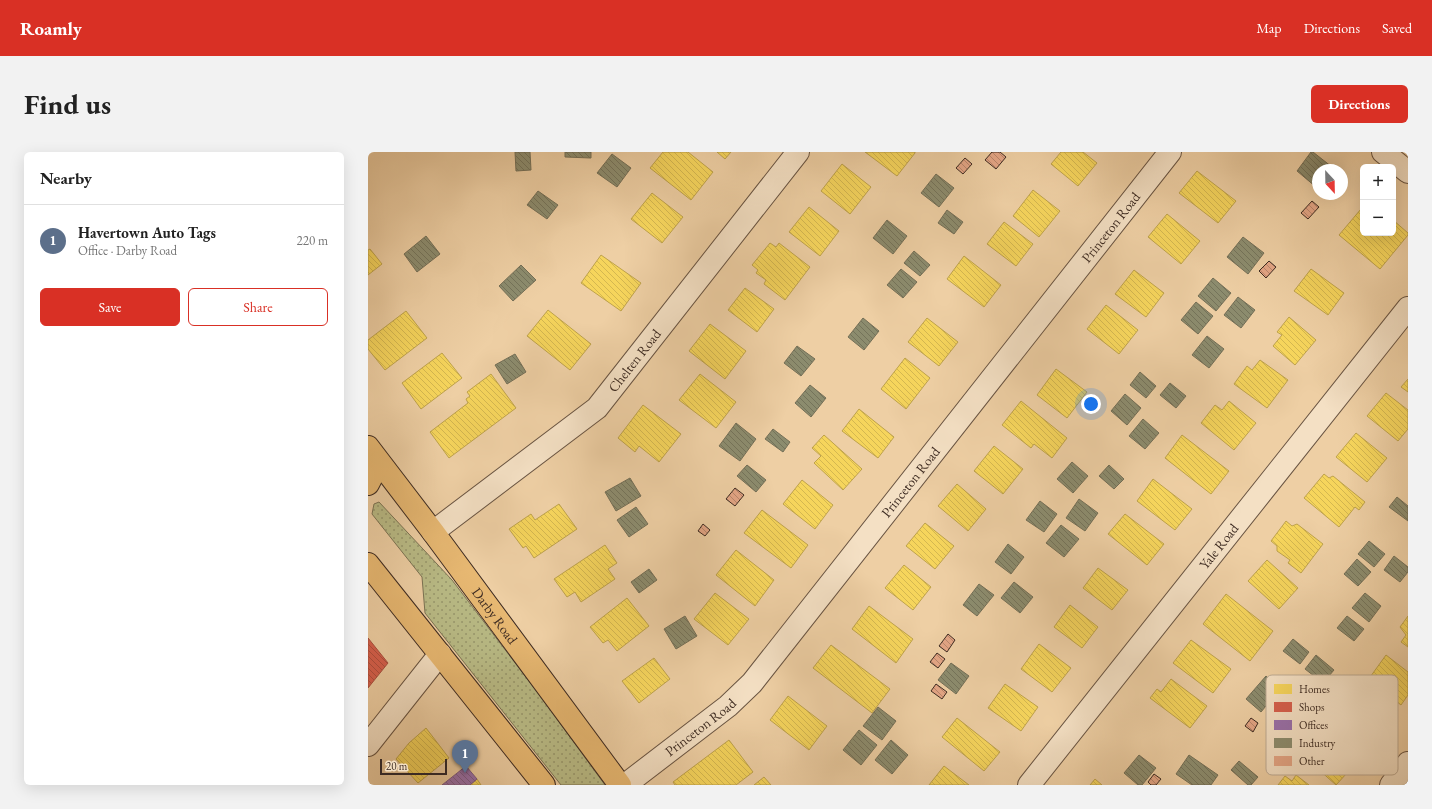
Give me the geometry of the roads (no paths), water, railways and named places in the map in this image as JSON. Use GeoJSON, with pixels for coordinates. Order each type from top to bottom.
{"type":"FeatureCollection","features":[{"type":"Feature","properties":{"kind":"main road","name":"Darby Road"},"geometry":{"type":"LineString","coordinates":[[374,455],[433,532],[620,785]]}},
{"type":"Feature","properties":{"kind":"main road"},"geometry":{"type":"LineString","coordinates":[[368,484],[374,455]]}},
{"type":"Feature","properties":{"kind":"main road"},"geometry":{"type":"LineString","coordinates":[[368,564],[544,785]]}},
{"type":"Feature","properties":{"kind":"street","name":"Chelten Road"},"geometry":{"type":"LineString","coordinates":[[433,532],[597,408],[798,152]]}},
{"type":"Feature","properties":{"kind":"street","name":"Princeton Road"},"geometry":{"type":"LineString","coordinates":[[625,785],[728,706],[752,683],[1170,152]]}},
{"type":"Feature","properties":{"kind":"street"},"geometry":{"type":"LineString","coordinates":[[1383,152],[1408,172]]}},
{"type":"Feature","properties":{"kind":"street","name":"Yale Road"},"geometry":{"type":"LineString","coordinates":[[1029,785],[1408,308]]}},
{"type":"Feature","properties":{"kind":"street"},"geometry":{"type":"LineString","coordinates":[[368,745],[440,654]]}},
{"type":"Feature","properties":{"kind":"street"},"geometry":{"type":"LineString","coordinates":[[1391,785],[1408,763]]}},
{"type":"Feature","properties":{"kind":"place","name":"Havertown Auto Tags"},"geometry":{"type":"Point","coordinates":[465,773]}}]}
